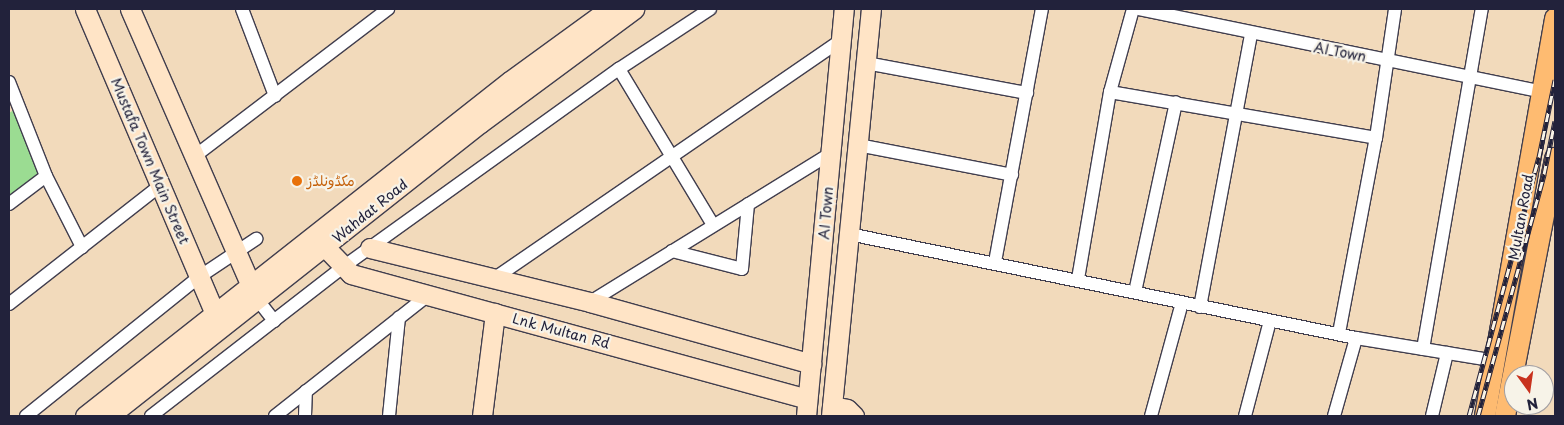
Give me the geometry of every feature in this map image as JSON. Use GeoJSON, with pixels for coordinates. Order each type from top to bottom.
{"type":"FeatureCollection","features":[{"type":"Feature","properties":{"kind":"main road","name":"Multan Road"},"geometry":{"type":"LineString","coordinates":[[1485,416],[1497,360],[1555,18]]}},
{"type":"Feature","properties":{"kind":"main road","name":"Multan Road"},"geometry":{"type":"LineString","coordinates":[[1505,416],[1555,158]]}},
{"type":"Feature","properties":{"kind":"street"},"geometry":{"type":"LineString","coordinates":[[130,9],[196,156],[253,294],[274,321]]}},
{"type":"Feature","properties":{"kind":"street"},"geometry":{"type":"LineString","coordinates":[[196,156],[388,9]]}},
{"type":"Feature","properties":{"kind":"street","name":"Wahdat Road"},"geometry":{"type":"LineString","coordinates":[[85,416],[253,294],[496,92],[609,9]]}},
{"type":"Feature","properties":{"kind":"street","name":"Wahdat Road"},"geometry":{"type":"LineString","coordinates":[[253,294],[325,247],[480,123],[634,9]]}},
{"type":"Feature","properties":{"kind":"street"},"geometry":{"type":"LineString","coordinates":[[151,416],[343,267],[619,69],[710,9]]}},
{"type":"Feature","properties":{"kind":"street","name":"AI Town"},"geometry":{"type":"LineString","coordinates":[[809,390],[844,9]]}},
{"type":"Feature","properties":{"kind":"street"},"geometry":{"type":"LineString","coordinates":[[854,416],[847,409],[832,411],[871,9]]}},
{"type":"Feature","properties":{"kind":"street"},"geometry":{"type":"LineString","coordinates":[[995,262],[1042,9]]}},
{"type":"Feature","properties":{"kind":"street"},"geometry":{"type":"LineString","coordinates":[[1078,279],[1110,92],[1133,9]]}},
{"type":"Feature","properties":{"kind":"street","name":"AI Town"},"geometry":{"type":"LineString","coordinates":[[1139,9],[1251,34],[1542,92]]}},
{"type":"Feature","properties":{"kind":"street"},"geometry":{"type":"LineString","coordinates":[[1340,334],[1376,138],[1395,9]]}},
{"type":"Feature","properties":{"kind":"street"},"geometry":{"type":"LineString","coordinates":[[1423,349],[1482,9]]}},
{"type":"Feature","properties":{"kind":"street","name":"Mustafa Town Main Street"},"geometry":{"type":"LineString","coordinates":[[90,10],[218,321]]}},
{"type":"Feature","properties":{"kind":"street"},"geometry":{"type":"LineString","coordinates":[[245,10],[275,96]]}},
{"type":"Feature","properties":{"kind":"street"},"geometry":{"type":"LineString","coordinates":[[1200,307],[1238,112],[1251,34]]}},
{"type":"Feature","properties":{"kind":"street"},"geometry":{"type":"LineString","coordinates":[[495,278],[841,40]]}},
{"type":"Feature","properties":{"kind":"street"},"geometry":{"type":"LineString","coordinates":[[866,62],[1027,93]]}},
{"type":"Feature","properties":{"kind":"street"},"geometry":{"type":"LineString","coordinates":[[619,69],[714,225]]}},
{"type":"Feature","properties":{"kind":"street"},"geometry":{"type":"LineString","coordinates":[[9,82],[12,99],[46,176],[82,247]]}},
{"type":"Feature","properties":{"kind":"street"},"geometry":{"type":"LineString","coordinates":[[1110,92],[1238,112],[1376,138]]}},
{"type":"Feature","properties":{"kind":"street"},"geometry":{"type":"LineString","coordinates":[[1134,292],[1176,102]]}},
{"type":"Feature","properties":{"kind":"street"},"geometry":{"type":"LineString","coordinates":[[858,145],[1012,175]]}},
{"type":"Feature","properties":{"kind":"street"},"geometry":{"type":"LineString","coordinates":[[590,302],[831,153]]}},
{"type":"Feature","properties":{"kind":"street"},"geometry":{"type":"LineString","coordinates":[[9,204],[46,176]]}},
{"type":"Feature","properties":{"kind":"street"},"geometry":{"type":"LineString","coordinates":[[9,304],[161,185]]}},
{"type":"Feature","properties":{"kind":"street"},"geometry":{"type":"LineString","coordinates":[[828,195],[853,197]]}},
{"type":"Feature","properties":{"kind":"street"},"geometry":{"type":"LineString","coordinates":[[672,251],[742,269],[748,204]]}},
{"type":"Feature","properties":{"kind":"street"},"geometry":{"type":"LineString","coordinates":[[849,234],[1078,279],[1200,307],[1356,338],[1447,354],[1497,360]]}},
{"type":"Feature","properties":{"kind":"street"},"geometry":{"type":"LineString","coordinates":[[26,416],[199,277],[256,239]]}},
{"type":"Feature","properties":{"kind":"street","name":"Lnk Multan Rd"},"geometry":{"type":"LineString","coordinates":[[325,247],[351,274],[427,296],[809,390]]}},
{"type":"Feature","properties":{"kind":"street"},"geometry":{"type":"LineString","coordinates":[[370,248],[590,302],[809,390],[834,385]]}},
{"type":"Feature","properties":{"kind":"street"},"geometry":{"type":"LineString","coordinates":[[275,416],[427,296]]}},
{"type":"Feature","properties":{"kind":"street"},"geometry":{"type":"LineString","coordinates":[[1151,416],[1182,303]]}},
{"type":"Feature","properties":{"kind":"street"},"geometry":{"type":"LineString","coordinates":[[482,416],[495,313]]}},
{"type":"Feature","properties":{"kind":"street"},"geometry":{"type":"LineString","coordinates":[[389,416],[399,318]]}},
{"type":"Feature","properties":{"kind":"street","name":"Wahdat Road"},"geometry":{"type":"LineString","coordinates":[[109,416],[218,321]]}},
{"type":"Feature","properties":{"kind":"street"},"geometry":{"type":"LineString","coordinates":[[1245,416],[1270,321]]}},
{"type":"Feature","properties":{"kind":"street"},"geometry":{"type":"LineString","coordinates":[[1334,416],[1356,338]]}},
{"type":"Feature","properties":{"kind":"street"},"geometry":{"type":"LineString","coordinates":[[1432,416],[1447,354]]}},
{"type":"Feature","properties":{"kind":"street"},"geometry":{"type":"LineString","coordinates":[[305,416],[306,392]]}},
{"type":"Feature","properties":{"kind":"green space"},"geometry":{"type":"Polygon","coordinates":[[[14,110],[41,175],[9,200],[9,113],[14,110]]]}},
{"type":"Feature","properties":{"kind":"railway"},"geometry":{"type":"LineString","coordinates":[[1469,416],[1539,157],[1555,80]]}},
{"type":"Feature","properties":{"kind":"railway"},"geometry":{"type":"LineString","coordinates":[[1478,416],[1544,174],[1555,121]]}},
{"type":"Feature","properties":{"kind":"place","name":"مکڈونلڈز"},"geometry":{"type":"Point","coordinates":[297,181]}}]}
